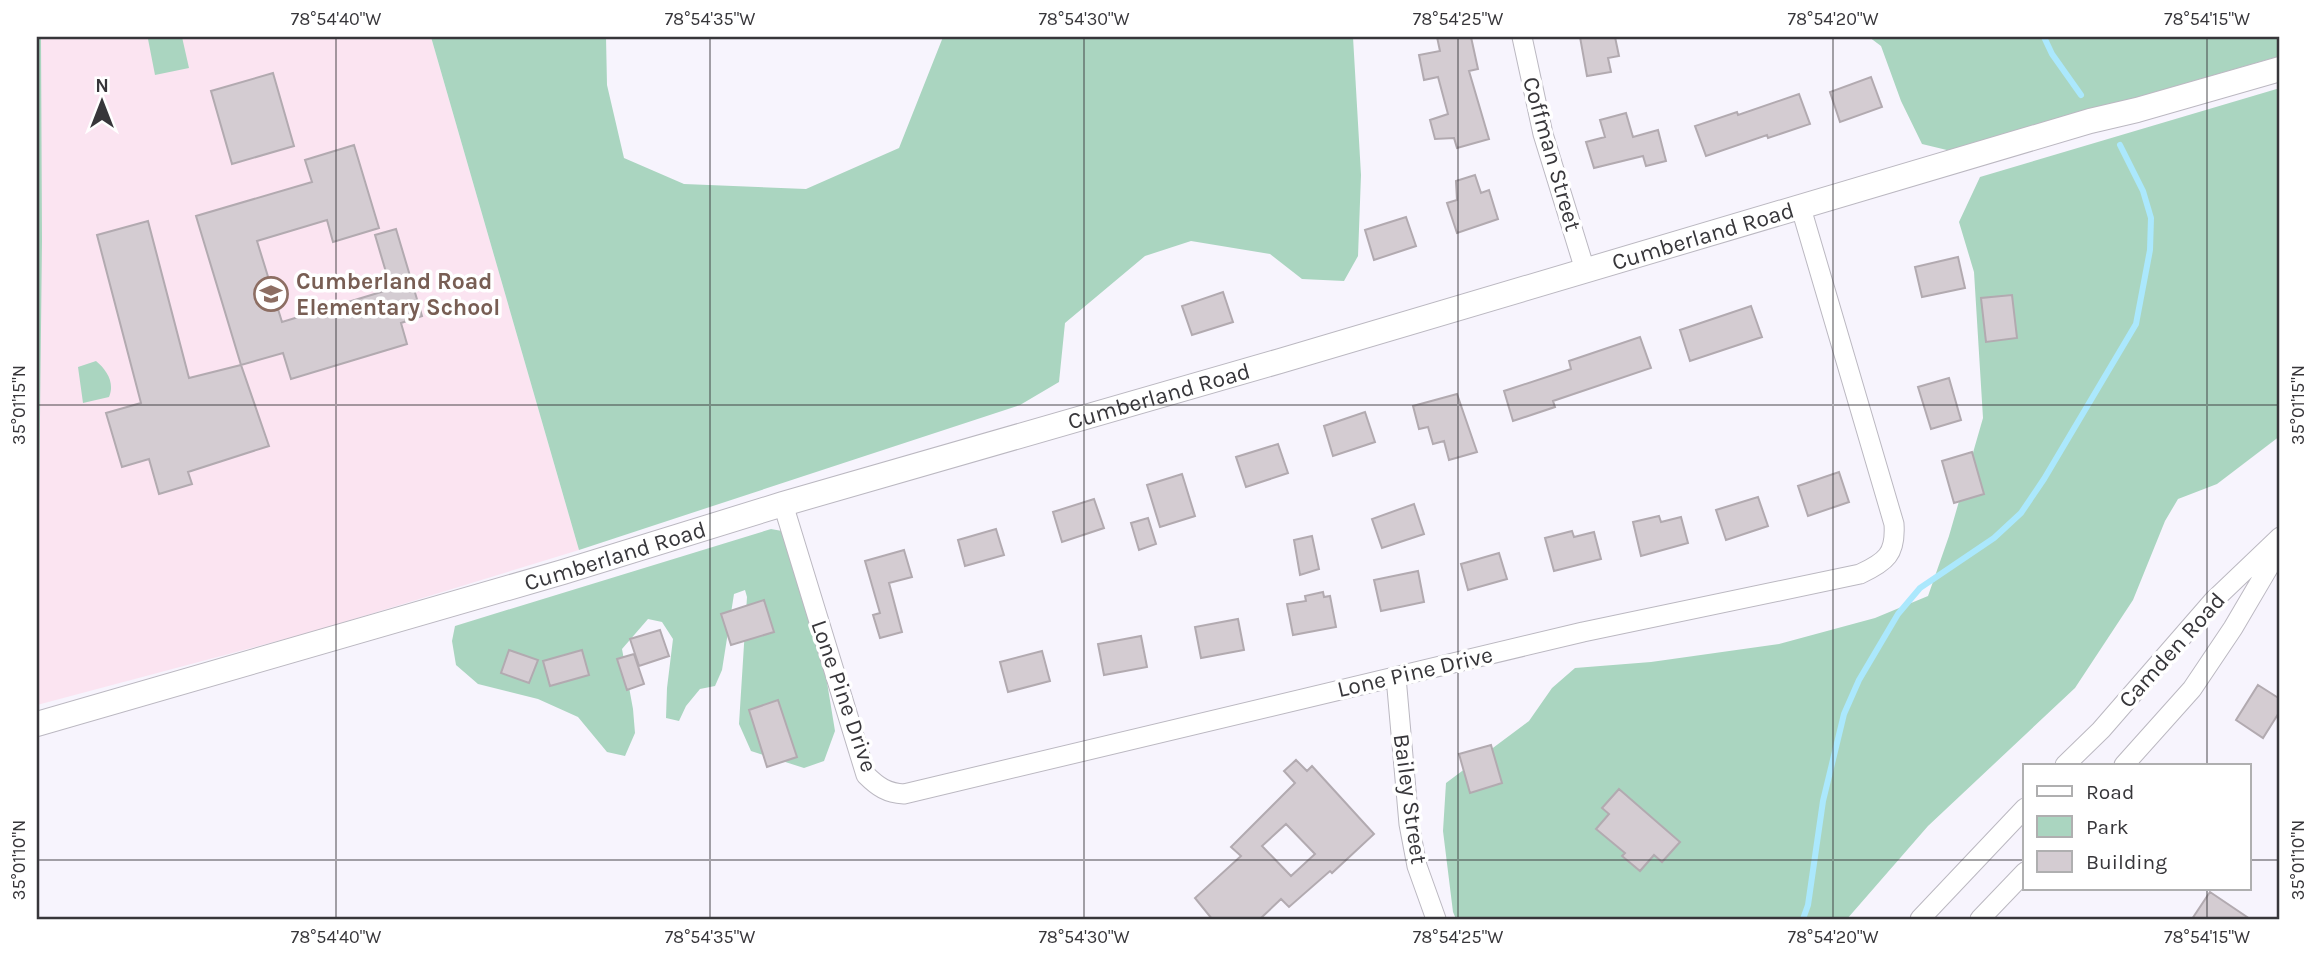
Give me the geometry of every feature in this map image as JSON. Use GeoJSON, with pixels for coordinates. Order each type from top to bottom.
{"type":"FeatureCollection","features":[{"type":"Feature","properties":{"kind":"main road","name":"Cumberland Road"},"geometry":{"type":"LineString","coordinates":[[37,724],[563,572],[2090,121],[2280,69]]}},
{"type":"Feature","properties":{"kind":"street","name":"Coffman Street"},"geometry":{"type":"LineString","coordinates":[[1522,37],[1542,134],[1585,270]]}},
{"type":"Feature","properties":{"kind":"street","name":"Lone Pine Drive"},"geometry":{"type":"LineString","coordinates":[[783,505],[866,775],[879,788],[904,794],[1583,632],[1860,574],[1886,559],[1895,541],[1894,524],[1801,208]]}},
{"type":"Feature","properties":{"kind":"street","name":"Camden Road"},"geometry":{"type":"LineString","coordinates":[[2066,764],[2101,730],[2214,600],[2280,537]]}},
{"type":"Feature","properties":{"kind":"street","name":"Camden Road"},"geometry":{"type":"LineString","coordinates":[[2125,764],[2192,689],[2233,628],[2280,548]]}},
{"type":"Feature","properties":{"kind":"street","name":"Bailey Street"},"geometry":{"type":"LineString","coordinates":[[1396,677],[1409,824],[1418,866],[1436,919]]}},
{"type":"Feature","properties":{"kind":"street"},"geometry":{"type":"LineString","coordinates":[[1920,919],[2023,810]]}},
{"type":"Feature","properties":{"kind":"street"},"geometry":{"type":"LineString","coordinates":[[1980,919],[2023,874]]}},
{"type":"Feature","properties":{"kind":"shaded area","name":"Cumberland Road Elementary School"},"geometry":{"type":"Polygon","coordinates":[[[37,37],[431,37],[579,550],[315,631],[37,705],[37,37]]]}},
{"type":"Feature","properties":{"kind":"green space"},"geometry":{"type":"Polygon","coordinates":[[[37,37],[41,37],[42,241],[37,511],[37,37]]]}},
{"type":"Feature","properties":{"kind":"green space"},"geometry":{"type":"Polygon","coordinates":[[[182,37],[189,68],[155,75],[148,39],[182,37]]]}},
{"type":"Feature","properties":{"kind":"green space"},"geometry":{"type":"Polygon","coordinates":[[[431,37],[606,37],[607,85],[624,158],[684,184],[806,189],[899,148],[943,37],[1353,37],[1361,175],[1358,256],[1344,281],[1302,279],[1270,254],[1191,241],[1145,256],[1065,323],[1059,382],[1020,405],[579,550],[431,37]]]}},
{"type":"Feature","properties":{"kind":"green space"},"geometry":{"type":"Polygon","coordinates":[[[1869,37],[2280,37],[2280,56],[1951,151],[1922,144],[1901,101],[1881,46],[1869,37]]]}},
{"type":"Feature","properties":{"kind":"green space"},"geometry":{"type":"Polygon","coordinates":[[[2280,88],[2280,436],[2217,484],[2178,499],[2165,521],[2133,600],[2075,688],[1928,826],[1847,919],[1456,919],[1443,831],[1446,783],[1529,721],[1552,688],[1575,668],[1651,662],[1779,644],[1875,618],[1928,596],[1949,536],[1983,418],[1974,272],[1959,222],[1980,177],[2280,88]]]}},
{"type":"Feature","properties":{"kind":"green space"},"geometry":{"type":"Polygon","coordinates":[[[96,361],[109,377],[111,392],[109,397],[83,403],[78,367],[96,361]]]}},
{"type":"Feature","properties":{"kind":"green space"},"geometry":{"type":"Polygon","coordinates":[[[771,529],[782,531],[825,670],[835,731],[824,761],[804,768],[751,751],[739,724],[747,597],[745,590],[734,594],[722,670],[715,686],[700,689],[686,706],[679,721],[666,718],[673,639],[662,622],[648,619],[622,649],[635,733],[625,756],[607,752],[578,717],[538,699],[478,684],[456,665],[452,641],[455,626],[771,529]]]}},
{"type":"Feature","properties":{"kind":"building"},"geometry":{"type":"Polygon","coordinates":[[[1437,37],[1471,37],[1478,69],[1469,71],[1489,139],[1457,148],[1454,138],[1435,139],[1430,120],[1448,114],[1438,77],[1424,80],[1419,55],[1440,51],[1437,37]]]}},
{"type":"Feature","properties":{"kind":"building"},"geometry":{"type":"Polygon","coordinates":[[[1580,37],[1615,37],[1619,56],[1608,58],[1611,72],[1587,76],[1580,37]]]}},
{"type":"Feature","properties":{"kind":"building"},"geometry":{"type":"Polygon","coordinates":[[[273,73],[294,146],[232,164],[211,91],[273,73]]]}},
{"type":"Feature","properties":{"kind":"building"},"geometry":{"type":"Polygon","coordinates":[[[1871,77],[1882,107],[1840,122],[1830,92],[1871,77]]]}},
{"type":"Feature","properties":{"kind":"building"},"geometry":{"type":"Polygon","coordinates":[[[1799,94],[1810,124],[1768,138],[1767,135],[1706,156],[1695,126],[1737,112],[1738,115],[1799,94]]]}},
{"type":"Feature","properties":{"kind":"building"},"geometry":{"type":"Polygon","coordinates":[[[1626,113],[1633,137],[1658,130],[1666,161],[1646,166],[1643,156],[1594,168],[1586,142],[1605,137],[1600,120],[1626,113]]]}},
{"type":"Feature","properties":{"kind":"building"},"geometry":{"type":"Polygon","coordinates":[[[354,145],[379,228],[333,242],[327,220],[257,241],[282,322],[391,289],[375,235],[396,229],[422,316],[401,323],[407,344],[291,379],[283,353],[241,365],[196,216],[312,182],[305,160],[354,145]]]}},
{"type":"Feature","properties":{"kind":"building"},"geometry":{"type":"Polygon","coordinates":[[[1475,175],[1481,193],[1489,190],[1498,219],[1457,233],[1447,203],[1457,200],[1456,181],[1475,175]]]}},
{"type":"Feature","properties":{"kind":"building"},"geometry":{"type":"Polygon","coordinates":[[[1406,217],[1416,246],[1374,260],[1365,230],[1406,217]]]}},
{"type":"Feature","properties":{"kind":"building"},"geometry":{"type":"Polygon","coordinates":[[[148,221],[189,378],[241,365],[269,446],[188,472],[192,484],[159,494],[149,459],[122,467],[106,413],[141,403],[97,235],[148,221]]]}},
{"type":"Feature","properties":{"kind":"building"},"geometry":{"type":"Polygon","coordinates":[[[1958,257],[1965,288],[1922,297],[1915,267],[1958,257]]]}},
{"type":"Feature","properties":{"kind":"building"},"geometry":{"type":"Polygon","coordinates":[[[1223,292],[1233,322],[1192,335],[1182,306],[1223,292]]]}},
{"type":"Feature","properties":{"kind":"building"},"geometry":{"type":"Polygon","coordinates":[[[2012,295],[2017,338],[1986,342],[1981,298],[2012,295]]]}},
{"type":"Feature","properties":{"kind":"building"},"geometry":{"type":"Polygon","coordinates":[[[1751,306],[1762,337],[1690,361],[1680,330],[1751,306]]]}},
{"type":"Feature","properties":{"kind":"building"},"geometry":{"type":"Polygon","coordinates":[[[1640,337],[1651,368],[1553,401],[1555,407],[1513,421],[1504,391],[1571,369],[1569,361],[1640,337]]]}},
{"type":"Feature","properties":{"kind":"building"},"geometry":{"type":"Polygon","coordinates":[[[1949,378],[1961,420],[1931,429],[1918,387],[1949,378]]]}},
{"type":"Feature","properties":{"kind":"building"},"geometry":{"type":"Polygon","coordinates":[[[1457,394],[1477,452],[1449,460],[1444,441],[1433,444],[1428,427],[1419,429],[1413,406],[1457,394]]]}},
{"type":"Feature","properties":{"kind":"building"},"geometry":{"type":"Polygon","coordinates":[[[1365,412],[1375,442],[1333,456],[1324,426],[1365,412]]]}},
{"type":"Feature","properties":{"kind":"building"},"geometry":{"type":"Polygon","coordinates":[[[1278,444],[1288,473],[1246,487],[1236,457],[1278,444]]]}},
{"type":"Feature","properties":{"kind":"building"},"geometry":{"type":"Polygon","coordinates":[[[1972,452],[1984,494],[1954,503],[1942,461],[1972,452]]]}},
{"type":"Feature","properties":{"kind":"building"},"geometry":{"type":"Polygon","coordinates":[[[1839,472],[1849,502],[1808,516],[1798,486],[1839,472]]]}},
{"type":"Feature","properties":{"kind":"building"},"geometry":{"type":"Polygon","coordinates":[[[1182,474],[1195,516],[1160,527],[1147,485],[1182,474]]]}},
{"type":"Feature","properties":{"kind":"building"},"geometry":{"type":"Polygon","coordinates":[[[1758,497],[1768,526],[1726,540],[1716,510],[1758,497]]]}},
{"type":"Feature","properties":{"kind":"building"},"geometry":{"type":"Polygon","coordinates":[[[1094,499],[1104,528],[1062,542],[1053,512],[1094,499]]]}},
{"type":"Feature","properties":{"kind":"building"},"geometry":{"type":"Polygon","coordinates":[[[1414,504],[1424,534],[1382,548],[1372,519],[1414,504]]]}},
{"type":"Feature","properties":{"kind":"building"},"geometry":{"type":"Polygon","coordinates":[[[1659,516],[1661,522],[1681,517],[1688,543],[1641,556],[1633,522],[1659,516]]]}},
{"type":"Feature","properties":{"kind":"building"},"geometry":{"type":"Polygon","coordinates":[[[1148,518],[1156,544],[1139,550],[1131,523],[1148,518]]]}},
{"type":"Feature","properties":{"kind":"building"},"geometry":{"type":"Polygon","coordinates":[[[996,529],[1004,555],[965,566],[958,540],[996,529]]]}},
{"type":"Feature","properties":{"kind":"building"},"geometry":{"type":"Polygon","coordinates":[[[1572,531],[1574,537],[1594,532],[1601,559],[1554,571],[1545,538],[1572,531]]]}},
{"type":"Feature","properties":{"kind":"building"},"geometry":{"type":"Polygon","coordinates":[[[1312,536],[1319,569],[1300,575],[1294,540],[1312,536]]]}},
{"type":"Feature","properties":{"kind":"building"},"geometry":{"type":"Polygon","coordinates":[[[904,550],[912,577],[889,583],[902,632],[880,638],[873,615],[880,613],[865,561],[904,550]]]}},
{"type":"Feature","properties":{"kind":"building"},"geometry":{"type":"Polygon","coordinates":[[[1499,553],[1507,579],[1468,590],[1461,564],[1499,553]]]}},
{"type":"Feature","properties":{"kind":"building"},"geometry":{"type":"Polygon","coordinates":[[[1418,571],[1424,602],[1381,611],[1374,580],[1418,571]]]}},
{"type":"Feature","properties":{"kind":"building"},"geometry":{"type":"Polygon","coordinates":[[[1323,592],[1324,597],[1330,596],[1336,627],[1293,635],[1287,604],[1306,601],[1305,596],[1323,592]]]}},
{"type":"Feature","properties":{"kind":"building"},"geometry":{"type":"Polygon","coordinates":[[[764,600],[774,632],[731,645],[721,614],[764,600]]]}},
{"type":"Feature","properties":{"kind":"building"},"geometry":{"type":"Polygon","coordinates":[[[1238,619],[1244,650],[1201,658],[1195,627],[1238,619]]]}},
{"type":"Feature","properties":{"kind":"building"},"geometry":{"type":"Polygon","coordinates":[[[660,630],[669,656],[639,666],[630,639],[660,630]]]}},
{"type":"Feature","properties":{"kind":"building"},"geometry":{"type":"Polygon","coordinates":[[[1141,636],[1147,667],[1104,675],[1098,644],[1141,636]]]}},
{"type":"Feature","properties":{"kind":"building"},"geometry":{"type":"Polygon","coordinates":[[[509,650],[538,660],[529,683],[501,673],[509,650]]]}},
{"type":"Feature","properties":{"kind":"building"},"geometry":{"type":"Polygon","coordinates":[[[582,650],[589,675],[550,686],[543,661],[582,650]]]}},
{"type":"Feature","properties":{"kind":"building"},"geometry":{"type":"Polygon","coordinates":[[[1042,651],[1050,681],[1008,692],[1000,662],[1042,651]]]}},
{"type":"Feature","properties":{"kind":"building"},"geometry":{"type":"Polygon","coordinates":[[[634,654],[644,684],[627,690],[617,659],[634,654]]]}},
{"type":"Feature","properties":{"kind":"building"},"geometry":{"type":"Polygon","coordinates":[[[2258,685],[2280,699],[2280,711],[2263,738],[2236,720],[2258,685]]]}},
{"type":"Feature","properties":{"kind":"building"},"geometry":{"type":"Polygon","coordinates":[[[778,700],[797,757],[767,767],[749,710],[778,700]]]}},
{"type":"Feature","properties":{"kind":"building"},"geometry":{"type":"Polygon","coordinates":[[[1491,745],[1502,783],[1470,793],[1459,754],[1491,745]]]}},
{"type":"Feature","properties":{"kind":"building"},"geometry":{"type":"Polygon","coordinates":[[[1296,760],[1307,771],[1312,766],[1374,834],[1332,873],[1330,871],[1289,907],[1281,899],[1260,919],[1212,919],[1195,898],[1241,856],[1231,847],[1295,783],[1284,771],[1296,760]],[[1286,824],[1262,846],[1291,876],[1315,854],[1286,824]]]}},
{"type":"Feature","properties":{"kind":"building"},"geometry":{"type":"Polygon","coordinates":[[[1619,789],[1680,842],[1662,862],[1654,855],[1640,871],[1622,856],[1625,853],[1596,829],[1609,814],[1602,808],[1619,789]]]}},
{"type":"Feature","properties":{"kind":"building"},"geometry":{"type":"Polygon","coordinates":[[[2210,892],[2250,919],[2192,919],[2210,892]]]}},
{"type":"Feature","properties":{"kind":"waterway"},"geometry":{"type":"LineString","coordinates":[[2044,37],[2052,54],[2081,95]]}},
{"type":"Feature","properties":{"kind":"waterway"},"geometry":{"type":"LineString","coordinates":[[1803,919],[1808,905],[1823,801],[1844,714],[1859,680],[1898,614],[1920,588],[1994,538],[2021,513],[2136,324],[2150,250],[2151,218],[2143,191],[2120,145]]}},
{"type":"Feature","properties":{"kind":"place","name":"Cumberland Road Elementary School"},"geometry":{"type":"Point","coordinates":[271,294]}}]}
